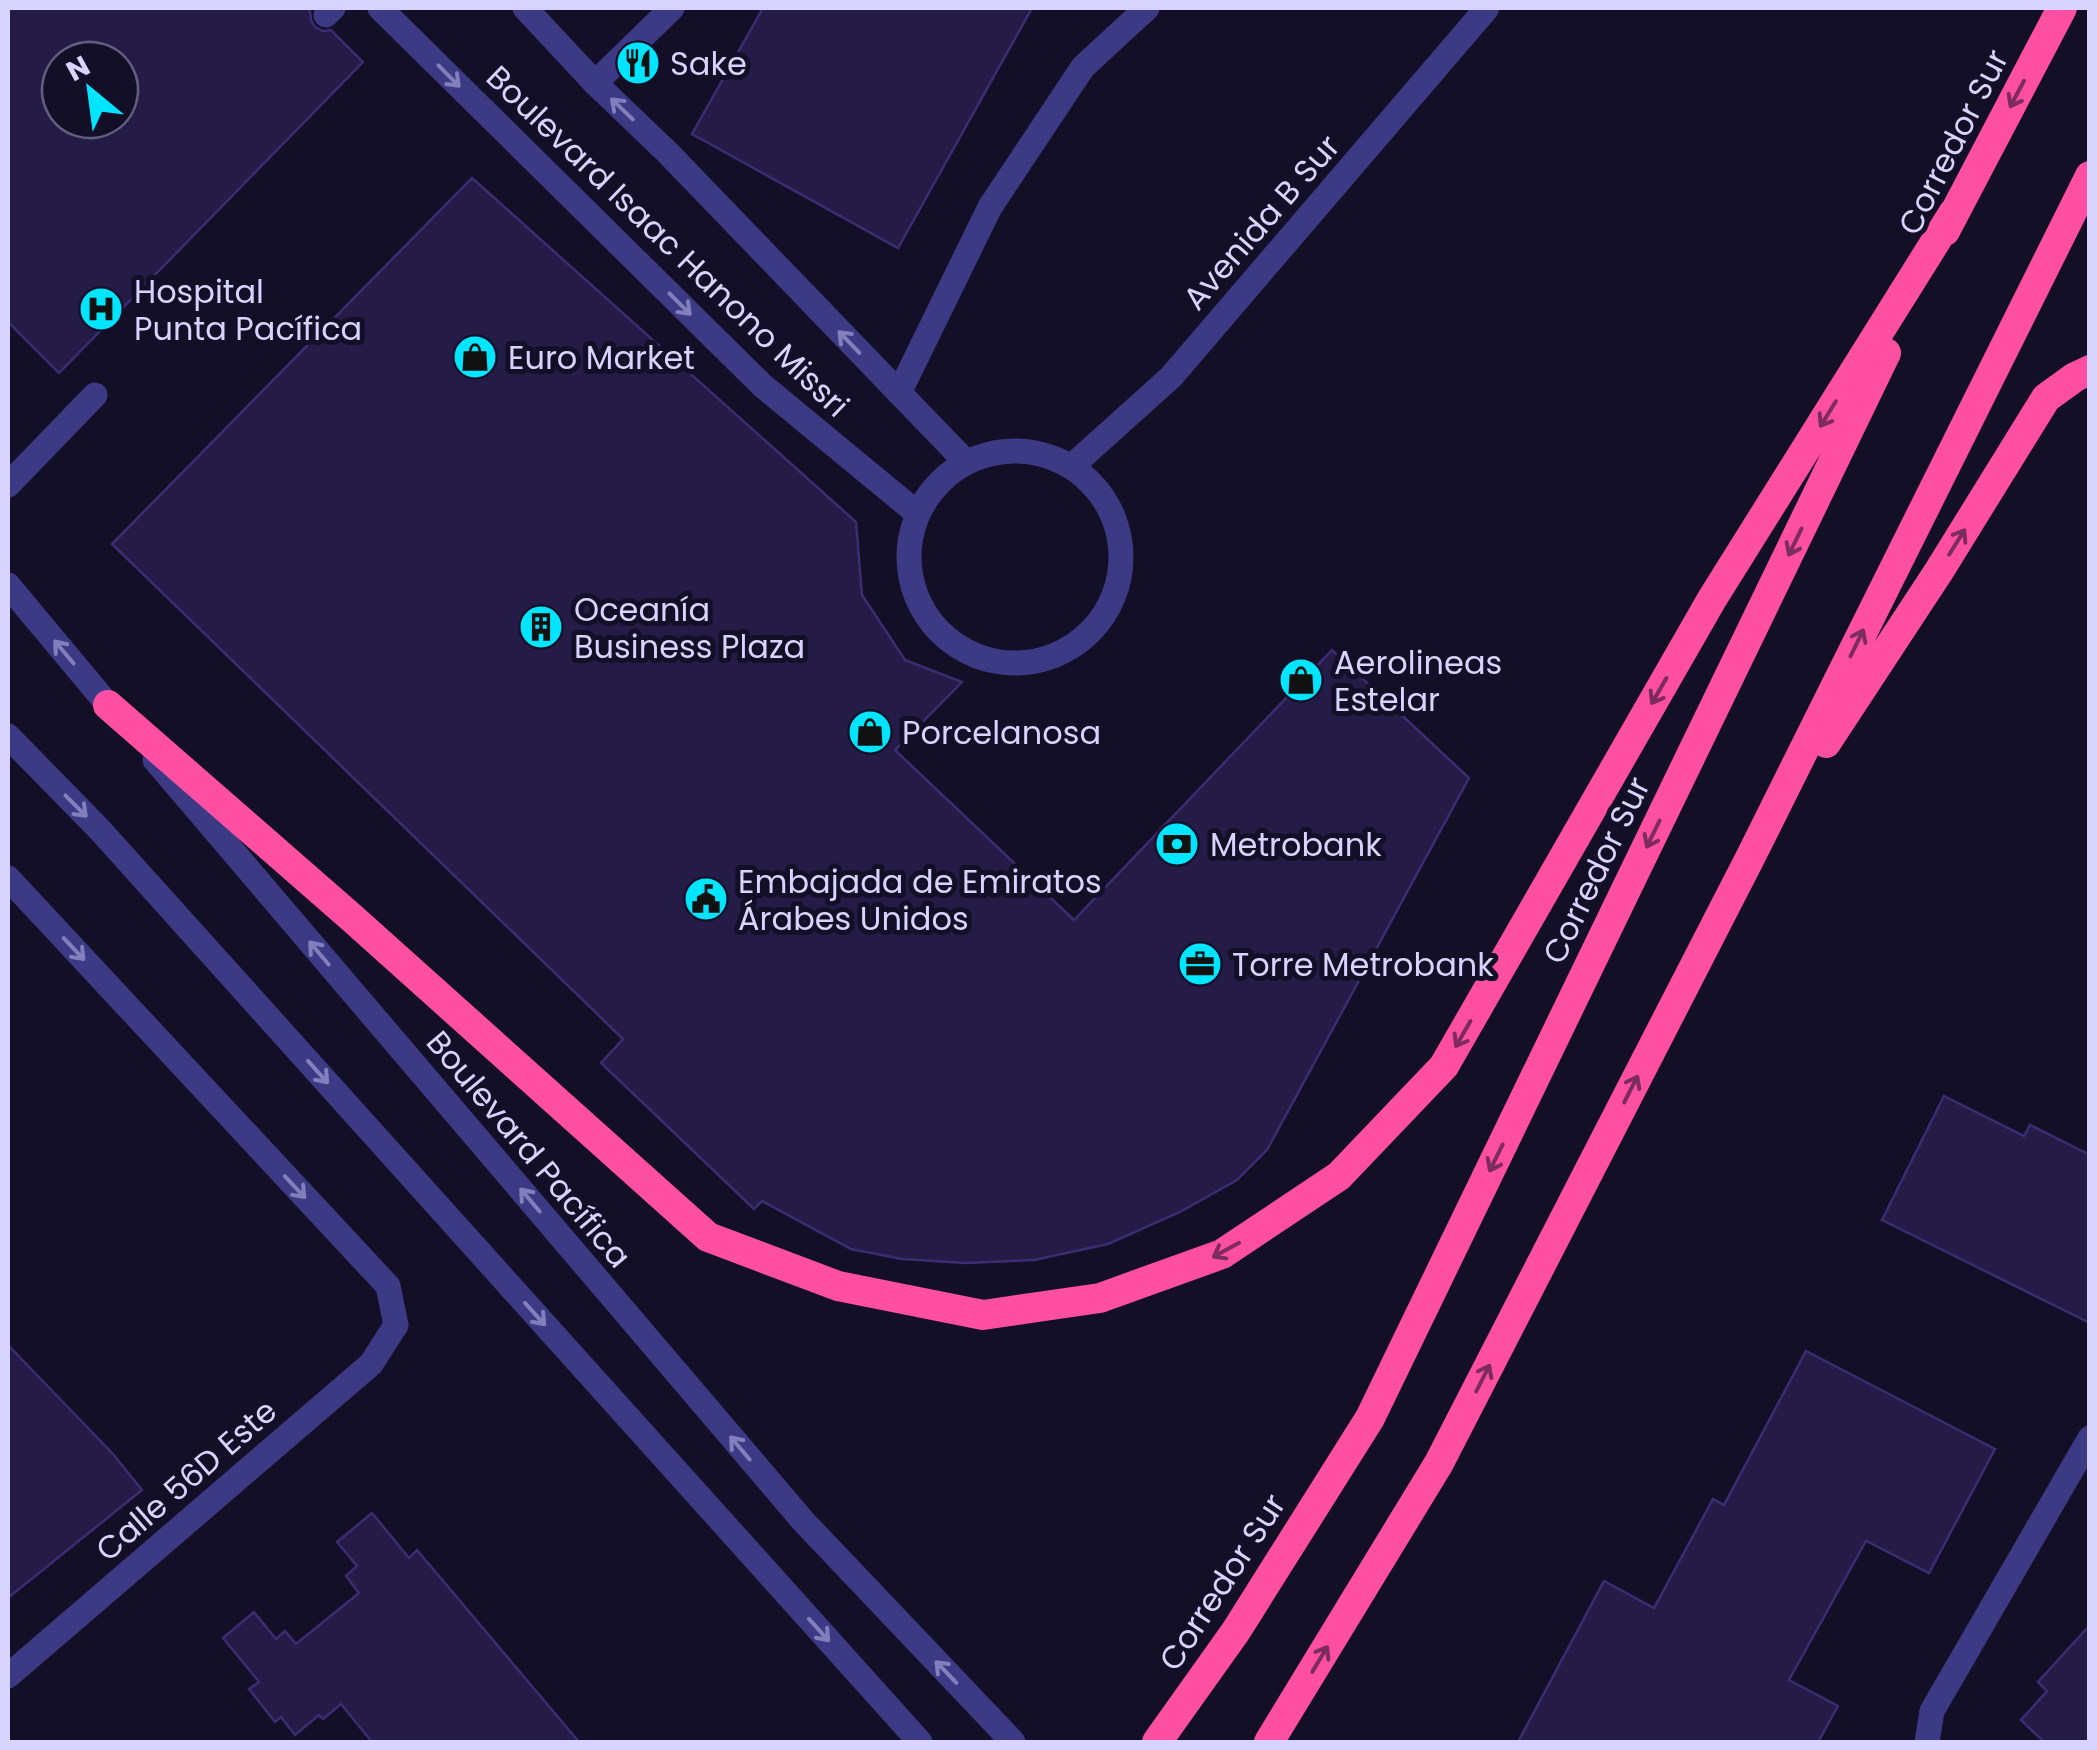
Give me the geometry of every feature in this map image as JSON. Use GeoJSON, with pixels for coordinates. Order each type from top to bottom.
{"type":"FeatureCollection","features":[{"type":"Feature","properties":{"kind":"highway","name":"Corredor Sur"},"geometry":{"type":"LineString","coordinates":[[1156,1742],[1236,1631],[1370,1418],[1954,212],[2062,8]]}},
{"type":"Feature","properties":{"kind":"highway"},"geometry":{"type":"LineString","coordinates":[[1269,1742],[1439,1463],[1750,858],[2090,176]]}},
{"type":"Feature","properties":{"kind":"highway"},"geometry":{"type":"LineString","coordinates":[[108,704],[708,1237],[838,1286],[983,1315],[1100,1298],[1222,1254],[1339,1176],[1444,1066],[1712,599],[1954,212]]}},
{"type":"Feature","properties":{"kind":"highway"},"geometry":{"type":"LineString","coordinates":[[1750,858],[2046,398],[2090,370]]}},
{"type":"Feature","properties":{"kind":"street","name":"Boulevard Isaac Hanono Missri"},"geometry":{"type":"LineString","coordinates":[[380,8],[763,386],[918,514]]}},
{"type":"Feature","properties":{"kind":"street","name":"Boulevard Isaac Hanono Missri"},"geometry":{"type":"LineString","coordinates":[[525,8],[966,462]]}},
{"type":"Feature","properties":{"kind":"street"},"geometry":{"type":"LineString","coordinates":[[596,83],[672,8]]}},
{"type":"Feature","properties":{"kind":"street"},"geometry":{"type":"LineString","coordinates":[[899,393],[990,207],[1082,67],[1147,8]]}},
{"type":"Feature","properties":{"kind":"street","name":"Avenida B Sur"},"geometry":{"type":"LineString","coordinates":[[1072,466],[1171,377],[1487,8]]}},
{"type":"Feature","properties":{"kind":"street"},"geometry":{"type":"LineString","coordinates":[[8,484],[95,394]]}},
{"type":"Feature","properties":{"kind":"street"},"geometry":{"type":"LineString","coordinates":[[1001,450],[1038,452],[1072,466],[1098,488],[1116,518],[1122,552],[1118,587],[1102,619],[1078,643],[1047,659],[1012,663],[978,657],[948,640],[924,614],[911,582],[908,547],[918,514],[937,484],[966,462],[1001,450]]}},
{"type":"Feature","properties":{"kind":"street","name":"Boulevard Pacífica"},"geometry":{"type":"LineString","coordinates":[[8,586],[804,1522],[1014,1742]]}},
{"type":"Feature","properties":{"kind":"street"},"geometry":{"type":"LineString","coordinates":[[8,736],[113,845],[920,1742]]}},
{"type":"Feature","properties":{"kind":"street","name":"Calle 56D Este"},"geometry":{"type":"LineString","coordinates":[[8,878],[388,1286],[396,1325],[370,1364],[8,1676]]}},
{"type":"Feature","properties":{"kind":"street"},"geometry":{"type":"LineString","coordinates":[[1927,1742],[1932,1711],[2090,1438]]}},
{"type":"Feature","properties":{"kind":"building","name":"Hospital Punta Pacífica"},"geometry":{"type":"Polygon","coordinates":[[[8,8],[307,8],[315,27],[331,30],[363,62],[59,373],[8,322],[8,8]]]}},
{"type":"Feature","properties":{"kind":"building"},"geometry":{"type":"Polygon","coordinates":[[[763,8],[1032,8],[898,248],[692,134],[763,8]]]}},
{"type":"Feature","properties":{"kind":"building"},"geometry":{"type":"Polygon","coordinates":[[[472,178],[856,522],[862,595],[905,660],[962,682],[895,750],[1074,920],[1332,650],[1469,778],[1267,1150],[1237,1180],[1180,1212],[1108,1244],[1034,1260],[966,1263],[902,1259],[851,1249],[762,1201],[754,1209],[601,1063],[623,1039],[112,544],[472,178]]]}},
{"type":"Feature","properties":{"kind":"building"},"geometry":{"type":"Polygon","coordinates":[[[1944,1096],[2024,1136],[2030,1125],[2090,1155],[2090,1323],[1882,1220],[1944,1096]]]}},
{"type":"Feature","properties":{"kind":"building"},"geometry":{"type":"Polygon","coordinates":[[[8,1345],[113,1454],[142,1490],[8,1598],[8,1345]]]}},
{"type":"Feature","properties":{"kind":"building"},"geometry":{"type":"Polygon","coordinates":[[[1806,1351],[1995,1449],[1929,1573],[1866,1541],[1789,1680],[1838,1706],[1818,1742],[1518,1742],[1604,1581],[1654,1608],[1713,1499],[1724,1505],[1806,1351]]]}},
{"type":"Feature","properties":{"kind":"building"},"geometry":{"type":"Polygon","coordinates":[[[372,1513],[409,1558],[417,1550],[579,1742],[372,1742],[341,1704],[323,1719],[319,1715],[295,1735],[281,1717],[275,1722],[249,1689],[259,1682],[223,1638],[254,1612],[276,1639],[285,1631],[296,1644],[359,1593],[346,1576],[357,1566],[337,1542],[372,1513]]]}},
{"type":"Feature","properties":{"kind":"building"},"geometry":{"type":"Polygon","coordinates":[[[2090,1625],[2090,1742],[2044,1742],[2021,1720],[2047,1691],[2038,1682],[2090,1625]]]}},
{"type":"Feature","properties":{"kind":"place","name":"Sake"},"geometry":{"type":"Point","coordinates":[638,63]}},
{"type":"Feature","properties":{"kind":"place","name":"Hospital Punta Pacífica"},"geometry":{"type":"Point","coordinates":[101,309]}},
{"type":"Feature","properties":{"kind":"place","name":"Euro Market"},"geometry":{"type":"Point","coordinates":[475,357]}},
{"type":"Feature","properties":{"kind":"place","name":"Oceanía Business Plaza"},"geometry":{"type":"Point","coordinates":[541,627]}},
{"type":"Feature","properties":{"kind":"place","name":"Aerolineas Estelar"},"geometry":{"type":"Point","coordinates":[1301,680]}},
{"type":"Feature","properties":{"kind":"place","name":"Porcelanosa"},"geometry":{"type":"Point","coordinates":[870,732]}},
{"type":"Feature","properties":{"kind":"place","name":"Metrobank"},"geometry":{"type":"Point","coordinates":[1177,844]}},
{"type":"Feature","properties":{"kind":"place","name":"Embajada de Emiratos Árabes Unidos"},"geometry":{"type":"Point","coordinates":[706,899]}},
{"type":"Feature","properties":{"kind":"place","name":"Torre Metrobank"},"geometry":{"type":"Point","coordinates":[1200,964]}}]}
